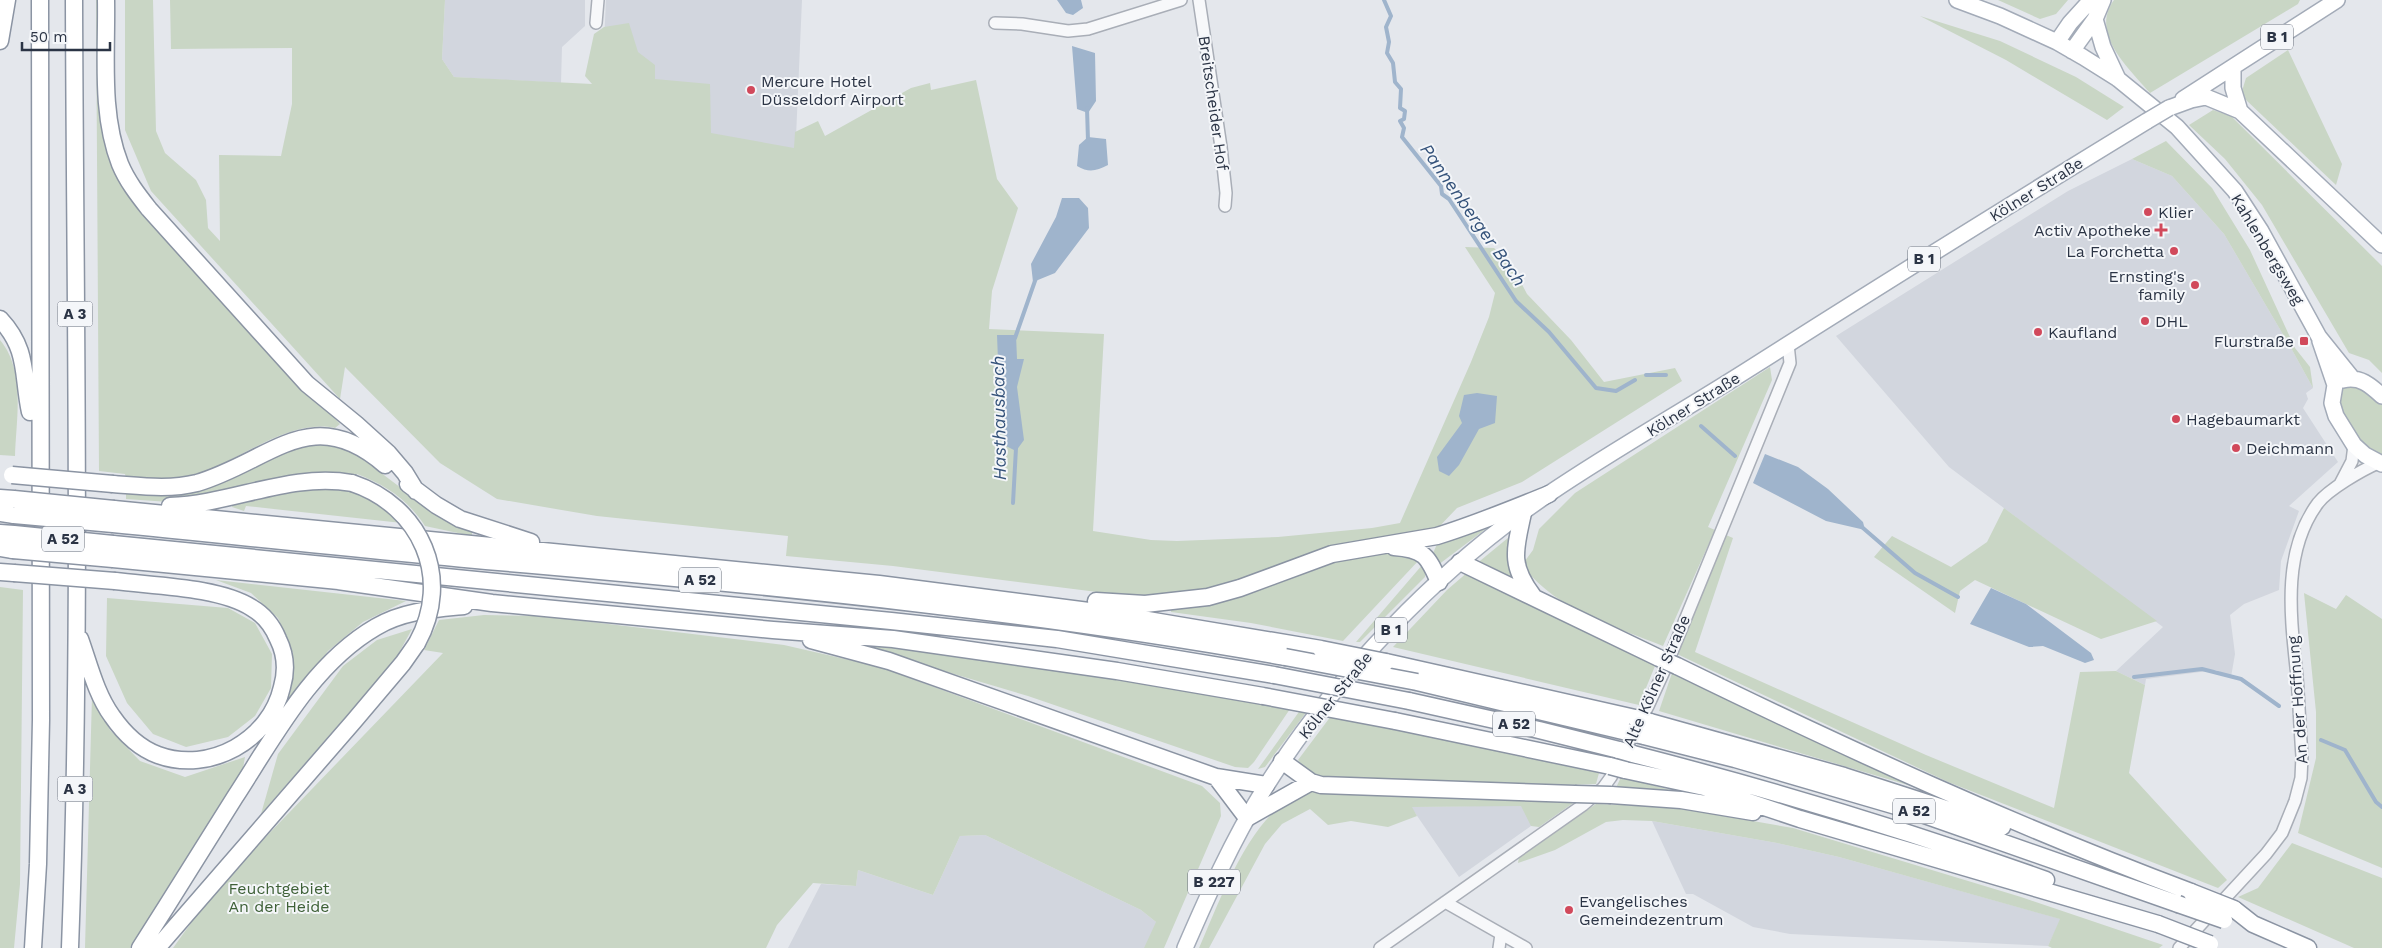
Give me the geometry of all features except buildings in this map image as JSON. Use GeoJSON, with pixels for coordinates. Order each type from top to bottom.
{"type":"FeatureCollection","features":[{"type":"Feature","properties":{"kind":"highway"},"geometry":{"type":"LineString","coordinates":[[0,41],[7,0]]}},
{"type":"Feature","properties":{"kind":"highway","name":"A 3"},"geometry":{"type":"LineString","coordinates":[[33,948],[38,864],[41,720],[39,440],[40,0]]}},
{"type":"Feature","properties":{"kind":"highway","name":"A 3"},"geometry":{"type":"LineString","coordinates":[[70,948],[74,833],[76,629],[74,0]]}},
{"type":"Feature","properties":{"kind":"highway"},"geometry":{"type":"LineString","coordinates":[[106,0],[107,104],[111,136],[120,165],[133,188],[149,209],[303,379],[388,454],[405,472],[416,491]]}},
{"type":"Feature","properties":{"kind":"highway"},"geometry":{"type":"LineString","coordinates":[[0,319],[14,336],[22,352],[29,408],[39,440]]}},
{"type":"Feature","properties":{"kind":"highway"},"geometry":{"type":"LineString","coordinates":[[6,475],[157,487],[189,484],[209,478],[293,441],[324,435],[344,440],[363,448],[416,491],[460,519],[555,552]]}},
{"type":"Feature","properties":{"kind":"highway"},"geometry":{"type":"LineString","coordinates":[[118,514],[217,502],[311,480],[352,483],[377,494],[397,508],[411,524],[426,551],[431,573],[431,601],[426,624],[417,643],[403,663],[157,948]]}},
{"type":"Feature","properties":{"kind":"highway"},"geometry":{"type":"LineString","coordinates":[[1032,602],[1077,599],[1145,604],[1194,599],[1240,588],[1332,554],[1438,536],[1494,517],[1549,494]]}},
{"type":"Feature","properties":{"kind":"highway","name":"A 52"},"geometry":{"type":"LineString","coordinates":[[7,506],[118,514],[1060,620],[1179,638],[1417,682],[1639,727],[1735,759],[1913,811],[2178,904],[2229,915],[2308,948]]}},
{"type":"Feature","properties":{"kind":"highway"},"geometry":{"type":"LineString","coordinates":[[1523,513],[1516,545],[1516,564],[1522,581],[1535,598]]}},
{"type":"Feature","properties":{"kind":"highway"},"geometry":{"type":"LineString","coordinates":[[118,514],[555,552],[879,584],[1032,602],[1321,649],[1386,662],[1639,727],[1844,776],[2118,865],[2191,892],[2229,915]]}},
{"type":"Feature","properties":{"kind":"highway","name":"A 52"},"geometry":{"type":"LineString","coordinates":[[5,543],[891,620],[1057,639],[1274,675],[1408,701],[1539,730],[1732,779],[1909,832],[2045,880],[2215,946]]}},
{"type":"Feature","properties":{"kind":"highway"},"geometry":{"type":"LineString","coordinates":[[1377,546],[1411,549],[1421,553],[1431,564],[1439,582]]}},
{"type":"Feature","properties":{"kind":"highway"},"geometry":{"type":"LineString","coordinates":[[113,552],[492,603],[773,630],[893,638],[1117,671],[1263,696],[1395,721],[1704,787],[1800,819],[2158,924]]}},
{"type":"Feature","properties":{"kind":"highway"},"geometry":{"type":"LineString","coordinates":[[1460,562],[1853,751],[2118,865]]}},
{"type":"Feature","properties":{"kind":"highway"},"geometry":{"type":"LineString","coordinates":[[7,572],[116,582],[226,596],[254,609],[266,620],[281,646],[285,660],[286,675],[275,709],[265,724],[241,745],[208,758],[190,760],[158,755],[140,746],[111,715],[100,694],[76,629]]}},
{"type":"Feature","properties":{"kind":"highway"},"geometry":{"type":"LineString","coordinates":[[338,581],[672,600]]}},
{"type":"Feature","properties":{"kind":"highway"},"geometry":{"type":"LineString","coordinates":[[140,948],[273,737],[300,698],[325,668],[352,643],[377,626],[396,618],[418,610],[492,603]]}},
{"type":"Feature","properties":{"kind":"highway"},"geometry":{"type":"LineString","coordinates":[[773,630],[889,661],[1216,777],[1266,786]]}},
{"type":"Feature","properties":{"kind":"highway"},"geometry":{"type":"LineString","coordinates":[[1282,761],[1311,782],[1321,785],[1611,795],[1680,800],[1800,819]]}},
{"type":"Feature","properties":{"kind":"highway"},"geometry":{"type":"LineString","coordinates":[[1216,777],[1247,818],[1311,782]]}},
{"type":"Feature","properties":{"kind":"main road","name":"Kahlenbergsweg"},"geometry":{"type":"LineString","coordinates":[[1958,0],[2057,42],[2118,79],[2177,127],[2235,191],[2261,231],[2319,337],[2352,378],[2370,385],[2382,396]]}},
{"type":"Feature","properties":{"kind":"main road"},"geometry":{"type":"LineString","coordinates":[[2057,42],[2070,23],[2091,0]]}},
{"type":"Feature","properties":{"kind":"main road"},"geometry":{"type":"LineString","coordinates":[[2072,52],[2096,19],[2103,0]]}},
{"type":"Feature","properties":{"kind":"main road","name":"Kölner Straße"},"geometry":{"type":"LineString","coordinates":[[1185,948],[1212,886],[1247,818],[1282,761],[1345,678],[1460,562],[1549,494],[2060,173],[2147,122],[2324,5],[2337,0]]}},
{"type":"Feature","properties":{"kind":"main road"},"geometry":{"type":"LineString","coordinates":[[2096,19],[2100,38],[2118,79]]}},
{"type":"Feature","properties":{"kind":"main road"},"geometry":{"type":"LineString","coordinates":[[2232,67],[2233,88],[2240,111]]}},
{"type":"Feature","properties":{"kind":"main road"},"geometry":{"type":"LineString","coordinates":[[2169,108],[2206,97],[2240,111],[2382,245]]}},
{"type":"Feature","properties":{"kind":"main road","name":"Kahlenbergsweg"},"geometry":{"type":"LineString","coordinates":[[2319,337],[2335,384],[2332,403],[2340,424],[2354,445],[2380,463]]}},
{"type":"Feature","properties":{"kind":"main road"},"geometry":{"type":"LineString","coordinates":[[2335,384],[2352,378]]}},
{"type":"Feature","properties":{"kind":"street"},"geometry":{"type":"LineString","coordinates":[[596,23],[598,0]]}},
{"type":"Feature","properties":{"kind":"street"},"geometry":{"type":"LineString","coordinates":[[995,23],[1022,24],[1068,31],[1088,29],[1181,0]]}},
{"type":"Feature","properties":{"kind":"street","name":"Breitscheider Hof"},"geometry":{"type":"LineString","coordinates":[[1199,0],[1221,147],[1226,194],[1225,206]]}},
{"type":"Feature","properties":{"kind":"street","name":"Alte Kölner Straße"},"geometry":{"type":"LineString","coordinates":[[1380,948],[1583,805],[1603,788],[1611,777],[1665,669],[1790,363],[1788,344]]}},
{"type":"Feature","properties":{"kind":"street","name":"An der Hoffnung"},"geometry":{"type":"LineString","coordinates":[[2340,484],[2352,461],[2354,445]]}},
{"type":"Feature","properties":{"kind":"street","name":"An der Hoffnung"},"geometry":{"type":"LineString","coordinates":[[2179,948],[2266,854],[2282,833],[2295,801],[2301,778],[2302,756],[2291,618],[2292,579],[2297,548],[2307,523],[2319,502],[2340,484],[2380,463]]}},
{"type":"Feature","properties":{"kind":"street"},"geometry":{"type":"LineString","coordinates":[[1445,902],[1526,948]]}},
{"type":"Feature","properties":{"kind":"street"},"geometry":{"type":"LineString","coordinates":[[1499,948],[1501,934]]}},
{"type":"Feature","properties":{"kind":"shaded area"},"geometry":{"type":"Polygon","coordinates":[[[445,0],[585,0],[585,26],[562,47],[561,83],[454,77],[442,59],[445,0]]]}},
{"type":"Feature","properties":{"kind":"shaded area"},"geometry":{"type":"Polygon","coordinates":[[[606,0],[802,0],[795,160],[599,149],[606,0]]]}},
{"type":"Feature","properties":{"kind":"shaded area"},"geometry":{"type":"Polygon","coordinates":[[[2132,159],[2172,176],[2224,234],[2313,388],[2306,393],[2308,399],[2303,408],[2338,462],[2289,506],[2299,511],[2281,561],[2279,590],[2244,604],[2230,615],[2235,654],[2231,677],[2216,670],[2146,679],[2145,685],[2116,671],[2163,627],[1949,467],[1836,336],[2068,191],[2132,159]]]}},
{"type":"Feature","properties":{"kind":"shaded area"},"geometry":{"type":"Polygon","coordinates":[[[1552,805],[1531,826],[1459,877],[1411,807],[1552,805]]]}},
{"type":"Feature","properties":{"kind":"shaded area"},"geometry":{"type":"Polygon","coordinates":[[[1652,821],[1777,843],[1839,857],[2061,919],[2048,946],[1790,934],[1753,927],[1693,894],[1686,894],[1652,821]]]}},
{"type":"Feature","properties":{"kind":"shaded area"},"geometry":{"type":"Polygon","coordinates":[[[985,835],[1141,910],[1156,922],[1155,948],[788,948],[821,884],[856,886],[858,870],[933,895],[960,836],[985,835]]]}},
{"type":"Feature","properties":{"kind":"green space"},"geometry":{"type":"Polygon","coordinates":[[[96,0],[103,0],[112,156],[214,286],[340,424],[335,428],[300,429],[283,434],[214,468],[180,478],[126,478],[125,474],[99,471],[96,0]]]}},
{"type":"Feature","properties":{"kind":"green space"},"geometry":{"type":"Polygon","coordinates":[[[125,0],[153,0],[156,131],[165,153],[196,180],[206,200],[208,228],[220,241],[219,155],[281,156],[292,104],[292,48],[171,49],[170,0],[445,0],[442,59],[454,77],[592,84],[585,76],[594,34],[604,27],[629,23],[638,52],[655,65],[655,79],[710,84],[711,133],[794,148],[795,132],[818,121],[825,136],[911,88],[930,83],[931,90],[976,80],[997,179],[1018,208],[992,291],[989,329],[1104,334],[1093,531],[1151,540],[1177,541],[1278,537],[1372,528],[1400,523],[1471,362],[1489,317],[1495,293],[1465,247],[1494,248],[1510,262],[1527,294],[1571,340],[1604,382],[1675,368],[1682,381],[1522,482],[1457,508],[1437,529],[1349,542],[1297,558],[1216,588],[1152,596],[1121,595],[893,566],[786,556],[788,536],[597,516],[497,499],[440,463],[345,367],[340,399],[151,191],[125,130],[125,0]]]}},
{"type":"Feature","properties":{"kind":"green space"},"geometry":{"type":"Polygon","coordinates":[[[1998,0],[2068,0],[2056,14],[2040,19],[1998,0]]]}},
{"type":"Feature","properties":{"kind":"green space"},"geometry":{"type":"Polygon","coordinates":[[[2114,0],[2300,0],[2298,4],[2150,93],[2123,62],[2109,38],[2106,26],[2108,13],[2114,0]]]}},
{"type":"Feature","properties":{"kind":"green space"},"geometry":{"type":"Polygon","coordinates":[[[1920,16],[2000,41],[2076,77],[2124,107],[2107,120],[2006,60],[1920,16]]]}},
{"type":"Feature","properties":{"kind":"green space"},"geometry":{"type":"Polygon","coordinates":[[[2288,50],[2342,164],[2336,185],[2245,99],[2242,91],[2246,78],[2288,50]]]}},
{"type":"Feature","properties":{"kind":"green space"},"geometry":{"type":"Polygon","coordinates":[[[2213,110],[2231,116],[2382,266],[2382,373],[2369,360],[2349,353],[2262,205],[2225,159],[2189,125],[2213,110]]]}},
{"type":"Feature","properties":{"kind":"green space"},"geometry":{"type":"Polygon","coordinates":[[[2166,141],[2212,188],[2250,250],[2295,348],[2310,367],[2313,388],[2224,234],[2172,176],[2132,159],[2166,141]]]}},
{"type":"Feature","properties":{"kind":"green space"},"geometry":{"type":"Polygon","coordinates":[[[0,340],[8,352],[13,366],[18,396],[15,456],[0,455],[0,340]]]}},
{"type":"Feature","properties":{"kind":"green space"},"geometry":{"type":"Polygon","coordinates":[[[1770,367],[1772,380],[1708,527],[1715,530],[1663,646],[1586,615],[1568,605],[1536,581],[1522,565],[1533,550],[1539,529],[1575,493],[1770,367]]]}},
{"type":"Feature","properties":{"kind":"green space"},"geometry":{"type":"Polygon","coordinates":[[[2347,383],[2363,389],[2382,405],[2382,456],[2364,445],[2350,428],[2340,399],[2340,388],[2347,383]]]}},
{"type":"Feature","properties":{"kind":"green space"},"geometry":{"type":"Polygon","coordinates":[[[327,444],[352,451],[417,500],[472,532],[472,536],[425,526],[411,508],[396,494],[357,474],[356,476],[328,472],[293,476],[169,502],[126,499],[126,492],[159,494],[306,445],[327,444]]]}},
{"type":"Feature","properties":{"kind":"green space"},"geometry":{"type":"Polygon","coordinates":[[[333,484],[378,502],[402,523],[246,506],[244,511],[232,507],[233,501],[333,484]]]}},
{"type":"Feature","properties":{"kind":"green space"},"geometry":{"type":"Polygon","coordinates":[[[2004,508],[2157,621],[2101,639],[1975,580],[1960,591],[1955,613],[1874,557],[1892,536],[1951,567],[1987,542],[2004,508]]]}},
{"type":"Feature","properties":{"kind":"green space"},"geometry":{"type":"Polygon","coordinates":[[[1495,522],[1438,565],[1433,553],[1439,540],[1495,522]]]}},
{"type":"Feature","properties":{"kind":"green space"},"geometry":{"type":"Polygon","coordinates":[[[1514,533],[1521,587],[1475,565],[1514,533]]]}},
{"type":"Feature","properties":{"kind":"green space"},"geometry":{"type":"Polygon","coordinates":[[[1726,535],[1733,538],[1695,652],[1926,755],[2054,808],[2080,672],[2116,671],[2145,685],[2129,773],[2227,880],[2218,888],[1948,782],[1677,654],[1726,535]]]}},
{"type":"Feature","properties":{"kind":"green space"},"geometry":{"type":"Polygon","coordinates":[[[1396,552],[1420,559],[1343,641],[1251,623],[1171,612],[1171,609],[1351,556],[1396,552]]]}},
{"type":"Feature","properties":{"kind":"green space"},"geometry":{"type":"Polygon","coordinates":[[[1423,564],[1426,570],[1425,577],[1360,642],[1356,642],[1423,564]]]}},
{"type":"Feature","properties":{"kind":"green space"},"geometry":{"type":"Polygon","coordinates":[[[1469,571],[1655,666],[1639,705],[1393,647],[1447,590],[1469,571]]]}},
{"type":"Feature","properties":{"kind":"green space"},"geometry":{"type":"Polygon","coordinates":[[[216,580],[406,601],[363,622],[328,651],[278,718],[292,686],[293,653],[278,618],[251,593],[216,580]]]}},
{"type":"Feature","properties":{"kind":"green space"},"geometry":{"type":"Polygon","coordinates":[[[0,587],[23,590],[20,884],[14,948],[0,948],[0,587]]]}},
{"type":"Feature","properties":{"kind":"green space"},"geometry":{"type":"Polygon","coordinates":[[[2304,593],[2336,609],[2346,595],[2382,619],[2382,868],[2298,833],[2316,758],[2316,712],[2304,593]]]}},
{"type":"Feature","properties":{"kind":"green space"},"geometry":{"type":"Polygon","coordinates":[[[107,598],[228,608],[255,623],[272,654],[271,688],[255,716],[228,737],[186,747],[153,734],[127,703],[106,656],[107,598]]]}},
{"type":"Feature","properties":{"kind":"green space","name":"Feuchtgebiet An der Heide"},"geometry":{"type":"Polygon","coordinates":[[[484,615],[541,616],[784,645],[880,667],[1202,786],[1220,803],[1221,816],[1164,948],[1144,948],[1156,922],[1141,910],[985,835],[960,836],[933,895],[858,870],[856,886],[813,883],[777,925],[766,948],[173,948],[196,916],[258,845],[443,653],[424,650],[439,620],[484,615]]]}},
{"type":"Feature","properties":{"kind":"green space"},"geometry":{"type":"Polygon","coordinates":[[[412,629],[395,660],[261,814],[278,754],[343,666],[377,640],[412,629]]]}},
{"type":"Feature","properties":{"kind":"green space"},"geometry":{"type":"Polygon","coordinates":[[[853,644],[1018,662],[1292,706],[1254,762],[1248,768],[1235,767],[1028,696],[853,644]]]}},
{"type":"Feature","properties":{"kind":"green space"},"geometry":{"type":"Polygon","coordinates":[[[1672,673],[1918,788],[1659,711],[1672,673]]]}},
{"type":"Feature","properties":{"kind":"green space"},"geometry":{"type":"Polygon","coordinates":[[[92,696],[110,730],[140,761],[185,777],[245,757],[242,774],[130,948],[85,948],[92,696]]]}},
{"type":"Feature","properties":{"kind":"green space"},"geometry":{"type":"Polygon","coordinates":[[[1301,709],[1308,710],[1265,767],[1258,769],[1301,709]]]}},
{"type":"Feature","properties":{"kind":"green space"},"geometry":{"type":"Polygon","coordinates":[[[1331,716],[1599,773],[1596,784],[1531,786],[1338,780],[1309,774],[1298,760],[1331,716]]]}},
{"type":"Feature","properties":{"kind":"green space"},"geometry":{"type":"Polygon","coordinates":[[[1621,777],[1709,800],[1615,790],[1621,777]]]}},
{"type":"Feature","properties":{"kind":"green space"},"geometry":{"type":"Polygon","coordinates":[[[1336,791],[1576,801],[1539,827],[1531,826],[1521,806],[1412,807],[1417,816],[1388,827],[1351,821],[1328,825],[1310,809],[1282,824],[1265,844],[1209,948],[1199,948],[1226,885],[1251,840],[1265,821],[1281,805],[1298,795],[1312,792],[1336,791]]]}},
{"type":"Feature","properties":{"kind":"green space"},"geometry":{"type":"Polygon","coordinates":[[[1596,804],[1673,807],[1793,828],[2021,897],[2163,945],[2159,948],[2052,948],[2048,946],[2060,919],[1839,857],[1777,843],[1652,821],[1623,820],[1606,822],[1555,850],[1518,863],[1519,857],[1596,804]]]}},
{"type":"Feature","properties":{"kind":"green space"},"geometry":{"type":"Polygon","coordinates":[[[2292,843],[2382,878],[2382,948],[2354,948],[2238,897],[2258,888],[2292,843]]]}},
{"type":"Feature","properties":{"kind":"water"},"geometry":{"type":"Polygon","coordinates":[[[1057,0],[1081,0],[1083,8],[1073,15],[1066,13],[1057,0]]]}},
{"type":"Feature","properties":{"kind":"water"},"geometry":{"type":"Polygon","coordinates":[[[1072,46],[1095,53],[1096,101],[1088,113],[1077,109],[1072,46]]]}},
{"type":"Feature","properties":{"kind":"water"},"geometry":{"type":"Polygon","coordinates":[[[1088,137],[1106,139],[1108,165],[1092,170],[1085,170],[1077,166],[1079,145],[1088,137]]]}},
{"type":"Feature","properties":{"kind":"water"},"geometry":{"type":"Polygon","coordinates":[[[1062,198],[1079,198],[1088,208],[1089,228],[1055,273],[1033,282],[1031,264],[1056,217],[1062,198]]]}},
{"type":"Feature","properties":{"kind":"water"},"geometry":{"type":"Polygon","coordinates":[[[997,335],[1016,335],[1017,359],[1024,359],[1017,387],[1024,440],[1016,451],[1006,446],[999,386],[997,335]]]}},
{"type":"Feature","properties":{"kind":"water"},"geometry":{"type":"Polygon","coordinates":[[[1477,393],[1497,396],[1495,423],[1479,429],[1459,465],[1449,476],[1439,471],[1437,457],[1462,423],[1459,416],[1464,395],[1477,393]]]}},
{"type":"Feature","properties":{"kind":"water"},"geometry":{"type":"Polygon","coordinates":[[[1765,454],[1798,467],[1828,489],[1863,522],[1865,530],[1826,521],[1753,483],[1765,454]]]}},
{"type":"Feature","properties":{"kind":"water"},"geometry":{"type":"Polygon","coordinates":[[[1991,588],[2026,604],[2091,653],[2094,660],[2085,663],[2043,646],[2029,647],[1970,624],[1991,588]]]}},
{"type":"Feature","properties":{"kind":"waterway","name":"Pannenberger Bach"},"geometry":{"type":"LineString","coordinates":[[1384,0],[1391,16],[1386,27],[1389,42],[1387,53],[1393,63],[1395,82],[1401,89],[1400,108],[1405,111],[1404,119],[1400,121],[1404,128],[1402,137],[1441,186],[1442,194],[1449,199],[1516,301],[1549,332],[1596,388],[1616,391],[1635,380]]}},
{"type":"Feature","properties":{"kind":"waterway","name":"Hasthausbach"},"geometry":{"type":"LineString","coordinates":[[1087,108],[1088,141]]}},
{"type":"Feature","properties":{"kind":"waterway","name":"Hasthausbach"},"geometry":{"type":"LineString","coordinates":[[1015,338],[1036,278]]}},
{"type":"Feature","properties":{"kind":"waterway","name":"Pannenberger Bach"},"geometry":{"type":"LineString","coordinates":[[1646,375],[1666,375]]}},
{"type":"Feature","properties":{"kind":"waterway","name":"Pannenberger Bach"},"geometry":{"type":"LineString","coordinates":[[1701,426],[1735,456]]}},
{"type":"Feature","properties":{"kind":"waterway","name":"Hasthausbach"},"geometry":{"type":"LineString","coordinates":[[1013,503],[1016,448]]}},
{"type":"Feature","properties":{"kind":"waterway","name":"Pannenberger Bach"},"geometry":{"type":"LineString","coordinates":[[1863,528],[1915,573],[1958,597]]}},
{"type":"Feature","properties":{"kind":"waterway","name":"Pannenberger Bach"},"geometry":{"type":"LineString","coordinates":[[2134,677],[2202,669],[2241,679],[2279,706]]}},
{"type":"Feature","properties":{"kind":"waterway","name":"Pannenberger Bach"},"geometry":{"type":"LineString","coordinates":[[2321,740],[2345,750],[2376,802],[2382,807]]}},
{"type":"Feature","properties":{"kind":"place","name":"Mercure Hotel Düsseldorf Airport"},"geometry":{"type":"Point","coordinates":[751,90]}},
{"type":"Feature","properties":{"kind":"place","name":"Klier"},"geometry":{"type":"Point","coordinates":[2148,212]}},
{"type":"Feature","properties":{"kind":"place","name":"Activ Apotheke"},"geometry":{"type":"Point","coordinates":[2161,230]}},
{"type":"Feature","properties":{"kind":"place","name":"La Forchetta"},"geometry":{"type":"Point","coordinates":[2174,251]}},
{"type":"Feature","properties":{"kind":"place","name":"Ernsting's family"},"geometry":{"type":"Point","coordinates":[2195,285]}},
{"type":"Feature","properties":{"kind":"place","name":"DHL"},"geometry":{"type":"Point","coordinates":[2145,321]}},
{"type":"Feature","properties":{"kind":"place","name":"Kaufland"},"geometry":{"type":"Point","coordinates":[2038,332]}},
{"type":"Feature","properties":{"kind":"place","name":"Flurstraße"},"geometry":{"type":"Point","coordinates":[2304,341]}},
{"type":"Feature","properties":{"kind":"place","name":"Hagebaumarkt"},"geometry":{"type":"Point","coordinates":[2176,419]}},
{"type":"Feature","properties":{"kind":"place","name":"Deichmann"},"geometry":{"type":"Point","coordinates":[2236,448]}},
{"type":"Feature","properties":{"kind":"place","name":"Evangelisches Gemeindezentrum"},"geometry":{"type":"Point","coordinates":[1569,910]}}]}
